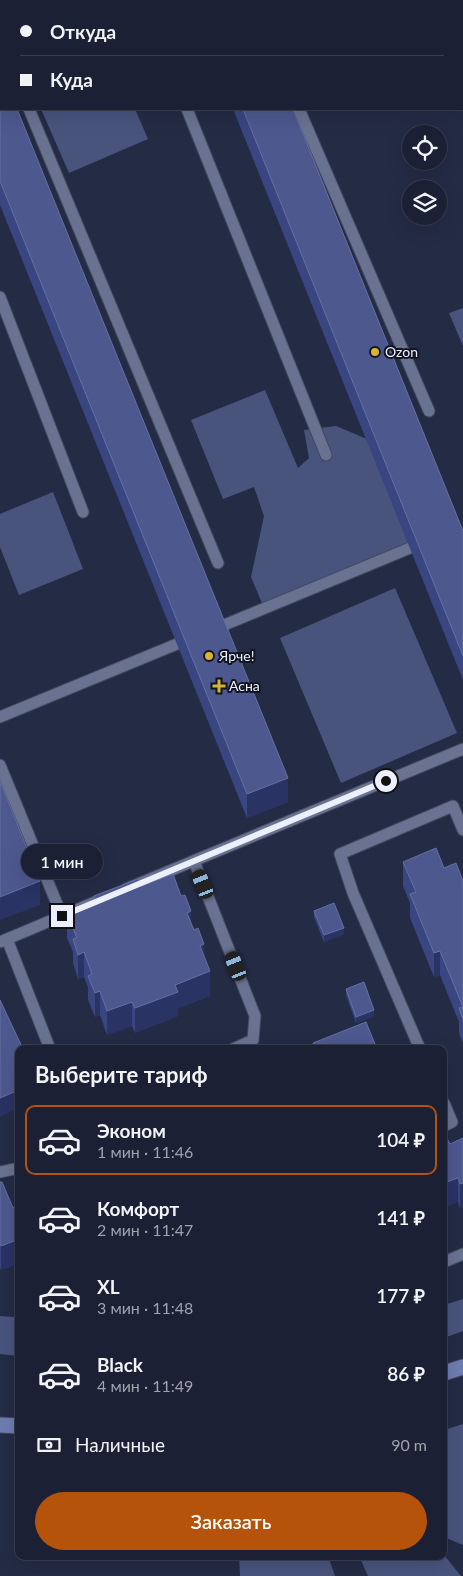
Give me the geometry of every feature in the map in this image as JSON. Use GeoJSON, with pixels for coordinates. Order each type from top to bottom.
{"type":"FeatureCollection","features":[{"type":"Feature","properties":{"kind":"street"},"geometry":{"type":"LineString","coordinates":[[447,1373],[463,1367]]}},
{"type":"Feature","properties":{"kind":"street"},"geometry":{"type":"LineString","coordinates":[[0,1425],[15,1426]]}},
{"type":"Feature","properties":{"kind":"lane"},"geometry":{"type":"LineString","coordinates":[[29,110],[218,563]]}},
{"type":"Feature","properties":{"kind":"lane"},"geometry":{"type":"LineString","coordinates":[[187,110],[326,455]]}},
{"type":"Feature","properties":{"kind":"lane"},"geometry":{"type":"LineString","coordinates":[[299,110],[429,411]]}},
{"type":"Feature","properties":{"kind":"lane"},"geometry":{"type":"LineString","coordinates":[[0,296],[84,512]]}},
{"type":"Feature","properties":{"kind":"lane"},"geometry":{"type":"LineString","coordinates":[[217,628],[410,548]]}},
{"type":"Feature","properties":{"kind":"lane"},"geometry":{"type":"LineString","coordinates":[[0,717],[177,644]]}},
{"type":"Feature","properties":{"kind":"lane"},"geometry":{"type":"LineString","coordinates":[[48,1045],[3,940],[463,749]]}},
{"type":"Feature","properties":{"kind":"lane"},"geometry":{"type":"LineString","coordinates":[[0,765],[62,916]]}},
{"type":"Feature","properties":{"kind":"lane"},"geometry":{"type":"LineString","coordinates":[[418,1045],[353,893],[340,854],[453,806],[463,830]]}},
{"type":"Feature","properties":{"kind":"lane"},"geometry":{"type":"LineString","coordinates":[[194,861],[255,1016],[253,1040],[242,1045]]}},
{"type":"Feature","properties":{"kind":"lane"},"geometry":{"type":"LineString","coordinates":[[447,1110],[452,1122],[447,1124]]}},
{"type":"Feature","properties":{"kind":"lane"},"geometry":{"type":"LineString","coordinates":[[0,1172],[15,1169]]}},
{"type":"Feature","properties":{"kind":"lane"},"geometry":{"type":"LineString","coordinates":[[447,1261],[463,1254]]}},
{"type":"Feature","properties":{"kind":"shaded area"},"geometry":{"type":"Polygon","coordinates":[[[41,110],[135,110],[148,139],[69,173],[41,110]]]}},
{"type":"Feature","properties":{"kind":"shaded area"},"geometry":{"type":"Polygon","coordinates":[[[463,308],[463,346],[449,313],[463,308]]]}},
{"type":"Feature","properties":{"kind":"shaded area"},"geometry":{"type":"Polygon","coordinates":[[[265,390],[298,468],[309,458],[304,430],[336,426],[367,439],[410,548],[264,608],[251,577],[264,516],[254,487],[223,499],[191,420],[265,390]]]}},
{"type":"Feature","properties":{"kind":"shaded area"},"geometry":{"type":"Polygon","coordinates":[[[53,492],[83,569],[19,595],[0,547],[0,514],[53,492]]]}},
{"type":"Feature","properties":{"kind":"shaded area"},"geometry":{"type":"Polygon","coordinates":[[[395,588],[457,733],[341,783],[280,638],[395,588]]]}},
{"type":"Feature","properties":{"kind":"shaded area"},"geometry":{"type":"Polygon","coordinates":[[[463,1299],[463,1331],[447,1337],[447,1304],[463,1299]]]}},
{"type":"Feature","properties":{"kind":"shaded area"},"geometry":{"type":"Polygon","coordinates":[[[0,1316],[15,1317],[15,1356],[0,1354],[0,1316]]]}},
{"type":"Feature","properties":{"kind":"shaded area"},"geometry":{"type":"Polygon","coordinates":[[[463,1424],[463,1545],[447,1538],[447,1429],[463,1424]]]}},
{"type":"Feature","properties":{"kind":"shaded area"},"geometry":{"type":"Polygon","coordinates":[[[447,1559],[461,1576],[368,1576],[361,1560],[447,1559]]]}},
{"type":"Feature","properties":{"kind":"shaded area"},"geometry":{"type":"Polygon","coordinates":[[[239,1560],[329,1560],[335,1576],[240,1576],[239,1560]]]}},
{"type":"Feature","properties":{"kind":"building"},"geometry":{"type":"Polygon","coordinates":[[[0,110],[17,110],[288,778],[247,794],[0,181],[0,110]]]}},
{"type":"Feature","properties":{"kind":"building"},"geometry":{"type":"Polygon","coordinates":[[[243,110],[293,110],[463,531],[463,656],[243,110]]]}},
{"type":"Feature","properties":{"kind":"building"},"geometry":{"type":"Polygon","coordinates":[[[0,781],[40,881],[0,897],[0,781]]]}},
{"type":"Feature","properties":{"kind":"building"},"geometry":{"type":"Polygon","coordinates":[[[436,848],[444,868],[456,863],[463,881],[463,1007],[440,951],[434,953],[410,894],[416,892],[403,862],[436,848]]]}},
{"type":"Feature","properties":{"kind":"building"},"geometry":{"type":"Polygon","coordinates":[[[173,874],[181,896],[185,895],[191,911],[187,913],[194,930],[198,928],[204,944],[200,946],[210,971],[175,985],[178,992],[135,1008],[132,1002],[107,1011],[100,991],[95,993],[88,976],[92,974],[84,952],[78,955],[73,939],[77,938],[67,914],[96,903],[94,896],[138,879],[141,886],[173,874]]]}},
{"type":"Feature","properties":{"kind":"building"},"geometry":{"type":"Polygon","coordinates":[[[334,903],[344,928],[324,935],[314,911],[334,903]]]}},
{"type":"Feature","properties":{"kind":"building"},"geometry":{"type":"Polygon","coordinates":[[[364,982],[374,1010],[356,1017],[346,989],[364,982]]]}},
{"type":"Feature","properties":{"kind":"building"},"geometry":{"type":"Polygon","coordinates":[[[0,1000],[21,1045],[15,1045],[15,1092],[0,1098],[0,1000]]]}},
{"type":"Feature","properties":{"kind":"building"},"geometry":{"type":"Polygon","coordinates":[[[463,1007],[463,1019],[459,1008],[463,1007]]]}},
{"type":"Feature","properties":{"kind":"building"},"geometry":{"type":"Polygon","coordinates":[[[366,1022],[375,1045],[314,1045],[313,1043],[366,1022]]]}},
{"type":"Feature","properties":{"kind":"building"},"geometry":{"type":"Polygon","coordinates":[[[463,1138],[463,1183],[460,1184],[458,1178],[447,1182],[447,1140],[450,1144],[463,1138]]]}},
{"type":"Feature","properties":{"kind":"building"},"geometry":{"type":"Polygon","coordinates":[[[0,1182],[2,1182],[13,1208],[15,1207],[15,1241],[1,1246],[0,1182]]]}},
{"type":"Feature","properties":{"kind":"place","name":"Ozon"},"geometry":{"type":"Point","coordinates":[375,352]}},
{"type":"Feature","properties":{"kind":"place","name":"Ярче!"},"geometry":{"type":"Point","coordinates":[209,656]}},
{"type":"Feature","properties":{"kind":"place","name":"Асна"},"geometry":{"type":"Point","coordinates":[219,686]}},
{"type":"Feature","properties":{"kind":"route"},"geometry":{"type":"LineString","coordinates":[[62,916],[386,781]]}}]}
